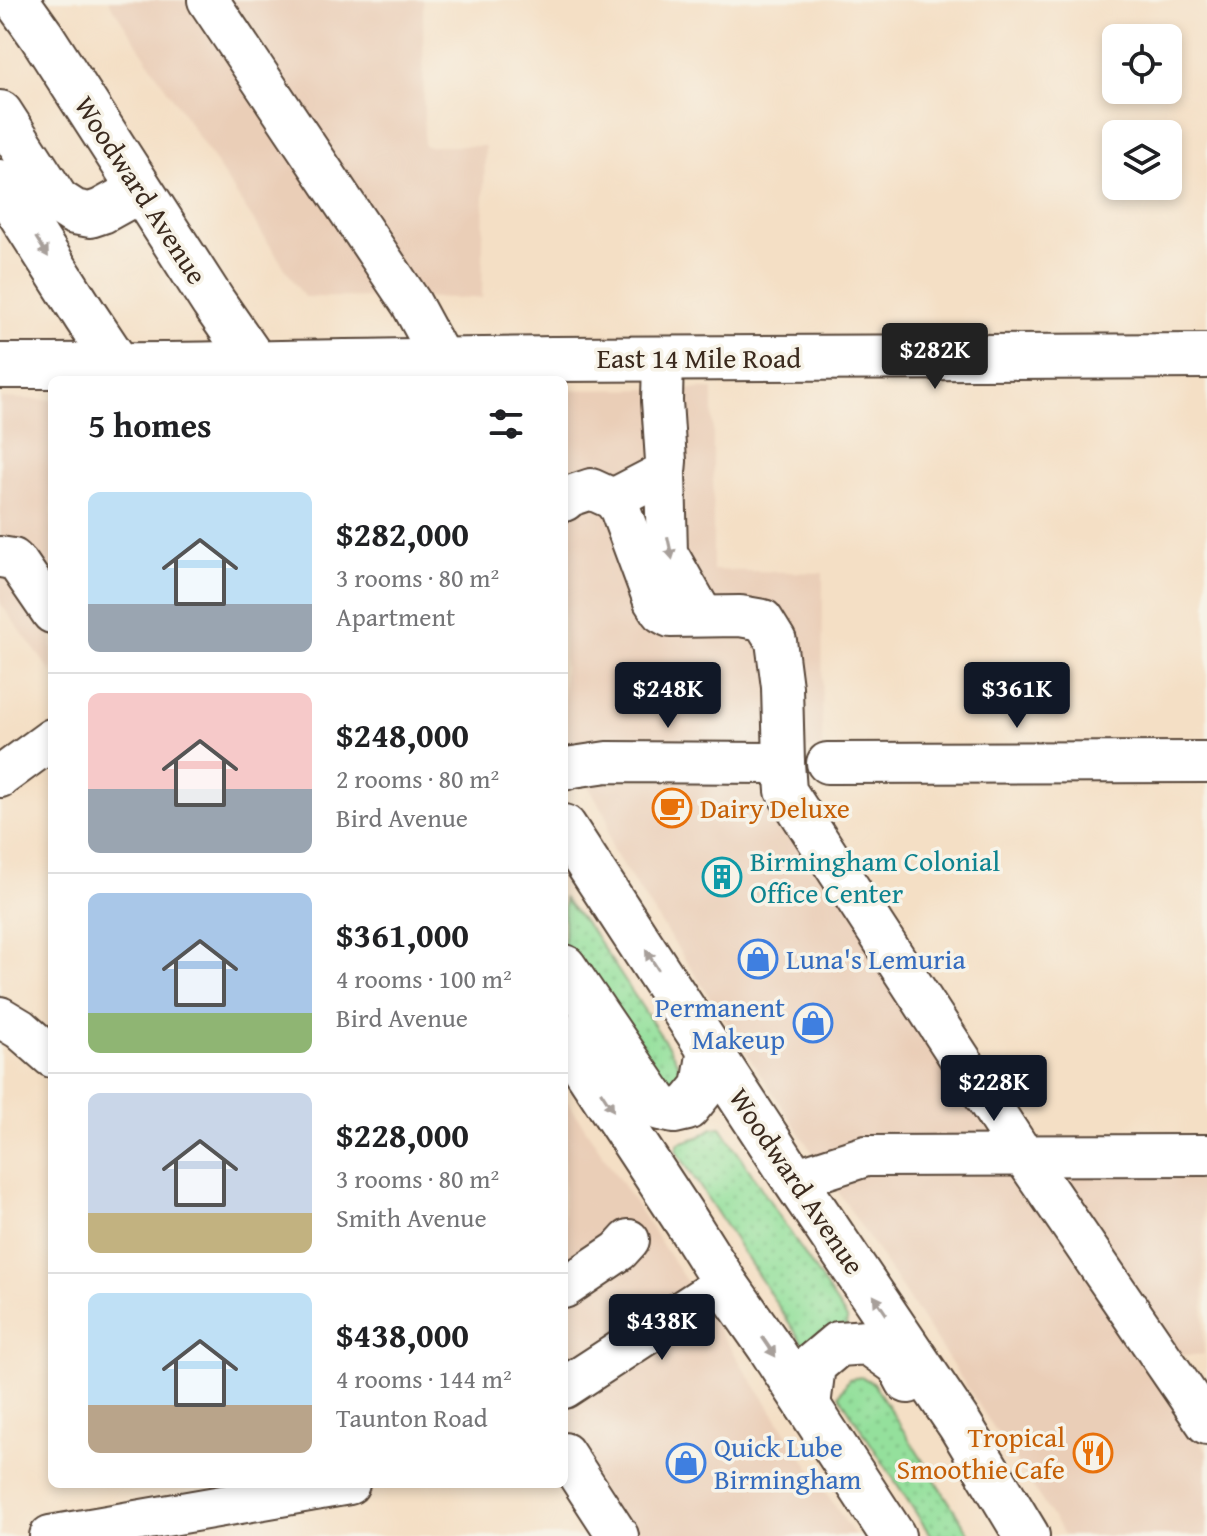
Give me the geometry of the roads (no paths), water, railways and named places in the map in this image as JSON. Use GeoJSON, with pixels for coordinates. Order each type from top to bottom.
{"type":"FeatureCollection","features":[{"type":"Feature","properties":{"kind":"main road","name":"Woodward Avenue"},"geometry":{"type":"LineString","coordinates":[[16,0],[262,372]]}},
{"type":"Feature","properties":{"kind":"main road"},"geometry":{"type":"LineString","coordinates":[[0,113],[57,201],[74,212],[90,215],[140,190]]}},
{"type":"Feature","properties":{"kind":"main road"},"geometry":{"type":"LineString","coordinates":[[0,182],[123,372]]}},
{"type":"Feature","properties":{"kind":"main road","name":"East 14 Mile Road"},"geometry":{"type":"LineString","coordinates":[[0,366],[123,372],[262,372],[442,360],[1207,356]]}},
{"type":"Feature","properties":{"kind":"main road","name":"Woodward Avenue"},"geometry":{"type":"LineString","coordinates":[[568,833],[794,1179],[960,1425],[1027,1536]]}},
{"type":"Feature","properties":{"kind":"main road"},"geometry":{"type":"LineString","coordinates":[[568,973],[660,1108],[674,1111],[687,1108],[704,1087],[710,1049]]}},
{"type":"Feature","properties":{"kind":"main road"},"geometry":{"type":"LineString","coordinates":[[568,1042],[893,1536]]}},
{"type":"Feature","properties":{"kind":"main road"},"geometry":{"type":"LineString","coordinates":[[808,1406],[813,1365],[838,1344],[868,1342],[899,1364],[977,1497],[1017,1536]]}},
{"type":"Feature","properties":{"kind":"street"},"geometry":{"type":"LineString","coordinates":[[208,0],[411,303],[442,360]]}},
{"type":"Feature","properties":{"kind":"street"},"geometry":{"type":"LineString","coordinates":[[663,358],[667,553],[703,616]]}},
{"type":"Feature","properties":{"kind":"street"},"geometry":{"type":"LineString","coordinates":[[589,496],[665,472]]}},
{"type":"Feature","properties":{"kind":"street"},"geometry":{"type":"LineString","coordinates":[[589,496],[620,509],[654,601],[661,612],[670,617],[740,616],[763,620],[776,641],[782,687],[786,791],[1023,1155],[1207,1424]]}},
{"type":"Feature","properties":{"kind":"street"},"geometry":{"type":"LineString","coordinates":[[0,557],[13,559],[19,565],[48,607]]}},
{"type":"Feature","properties":{"kind":"street"},"geometry":{"type":"LineString","coordinates":[[0,777],[48,742]]}},
{"type":"Feature","properties":{"kind":"street"},"geometry":{"type":"LineString","coordinates":[[568,769],[607,762],[784,763]]}},
{"type":"Feature","properties":{"kind":"street"},"geometry":{"type":"LineString","coordinates":[[827,763],[1207,762]]}},
{"type":"Feature","properties":{"kind":"street"},"geometry":{"type":"LineString","coordinates":[[0,1017],[20,1029],[48,1054]]}},
{"type":"Feature","properties":{"kind":"street"},"geometry":{"type":"LineString","coordinates":[[794,1179],[866,1156],[1207,1155]]}},
{"type":"Feature","properties":{"kind":"street"},"geometry":{"type":"LineString","coordinates":[[568,1285],[619,1251],[629,1240]]}},
{"type":"Feature","properties":{"kind":"street"},"geometry":{"type":"LineString","coordinates":[[568,1385],[725,1283]]}},
{"type":"Feature","properties":{"kind":"street"},"geometry":{"type":"LineString","coordinates":[[568,1459],[618,1536]]}},
{"type":"Feature","properties":{"kind":"street"},"geometry":{"type":"LineString","coordinates":[[50,1536],[226,1509],[329,1488]]}},
{"type":"Feature","properties":{"kind":"place","name":"Dairy Deluxe"},"geometry":{"type":"Point","coordinates":[672,808]}},
{"type":"Feature","properties":{"kind":"place","name":"Birmingham Colonial Office Center"},"geometry":{"type":"Point","coordinates":[722,877]}},
{"type":"Feature","properties":{"kind":"place","name":"Luna's Lemuria"},"geometry":{"type":"Point","coordinates":[758,959]}},
{"type":"Feature","properties":{"kind":"place","name":"Permanent Makeup"},"geometry":{"type":"Point","coordinates":[813,1023]}},
{"type":"Feature","properties":{"kind":"place","name":"Tropical Smoothie Cafe"},"geometry":{"type":"Point","coordinates":[1093,1453]}},
{"type":"Feature","properties":{"kind":"place","name":"Quick Lube Birmingham"},"geometry":{"type":"Point","coordinates":[686,1463]}}]}
